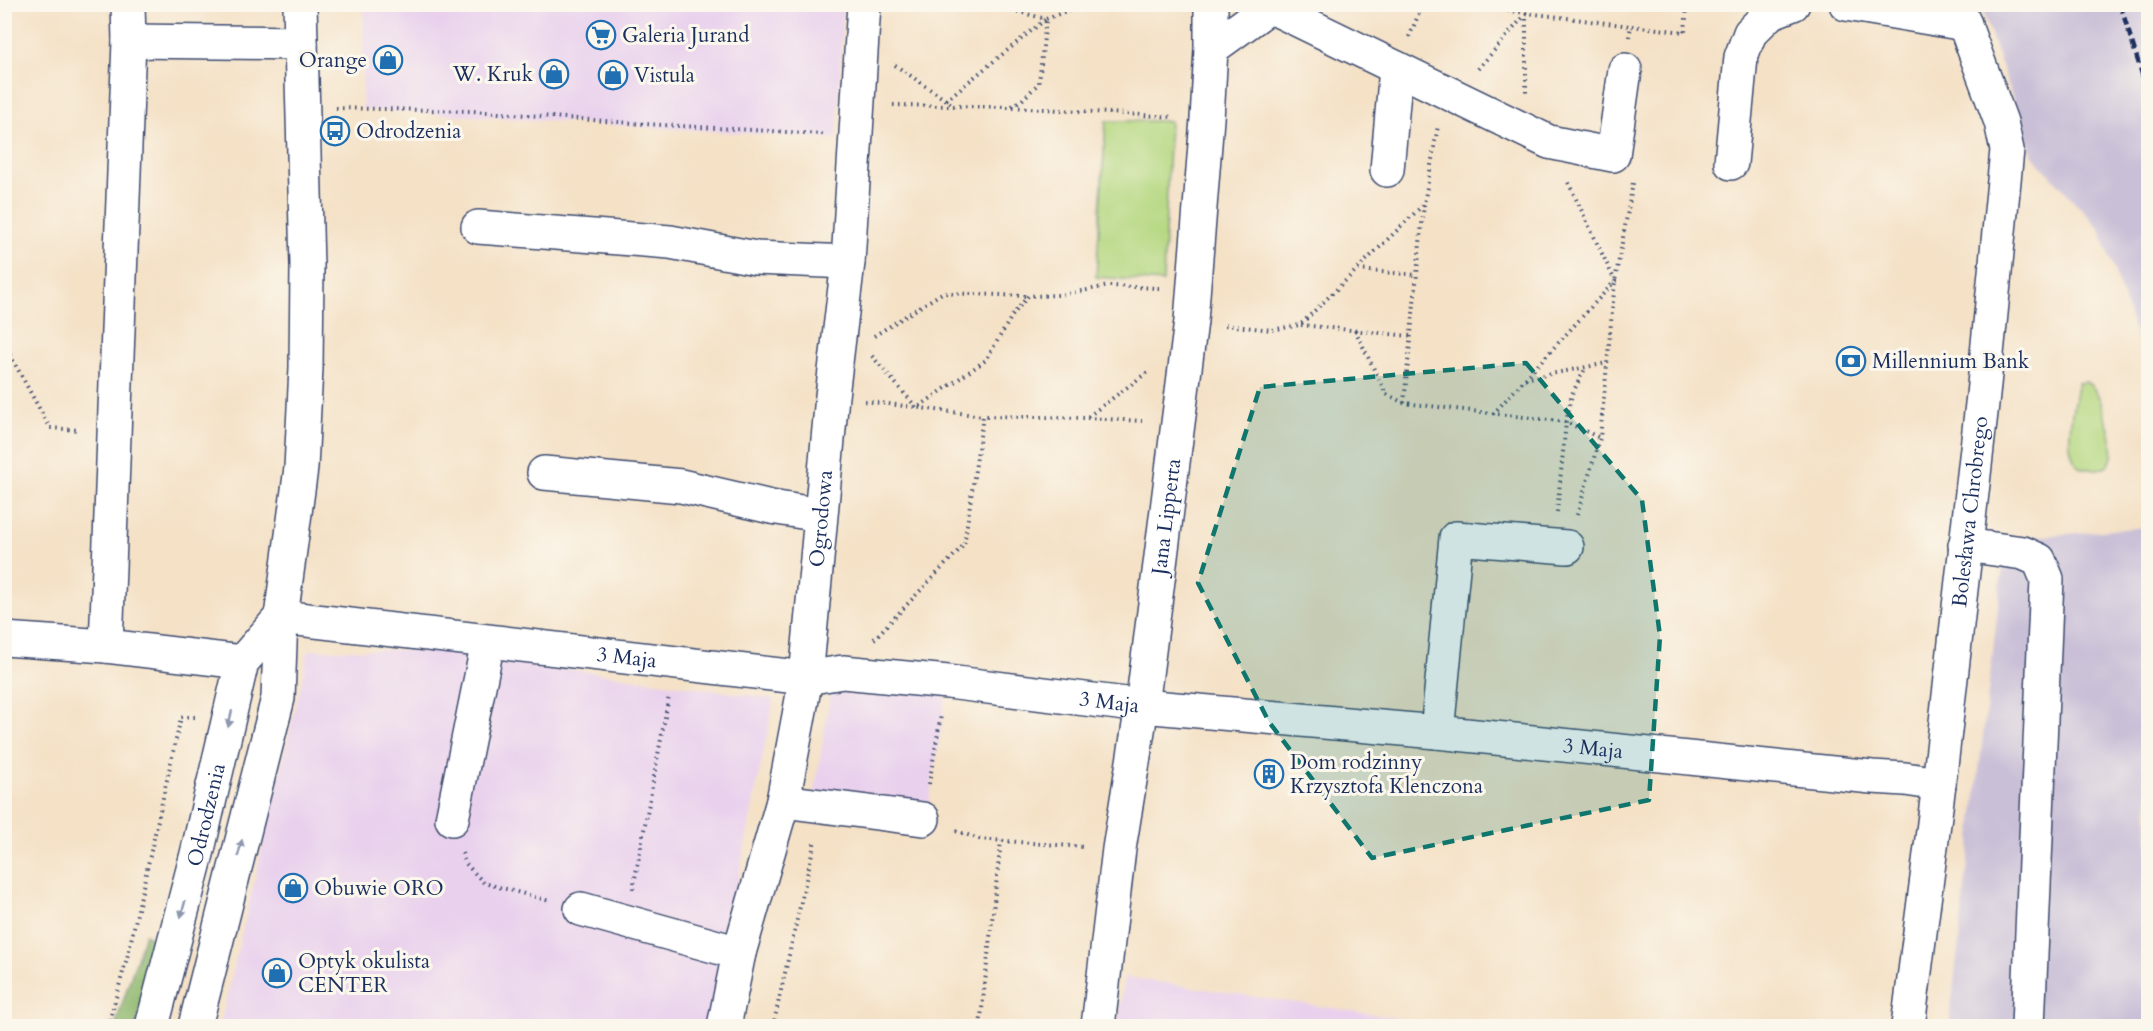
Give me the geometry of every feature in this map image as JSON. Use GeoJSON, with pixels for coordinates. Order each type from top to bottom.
{"type":"FeatureCollection","features":[{"type":"Feature","properties":{"kind":"street"},"geometry":{"type":"LineString","coordinates":[[106,646],[129,41],[128,4]]}},
{"type":"Feature","properties":{"kind":"street","name":"Odrodzenia"},"geometry":{"type":"LineString","coordinates":[[195,1026],[278,698],[281,617],[301,468],[306,368],[300,4]]}},
{"type":"Feature","properties":{"kind":"street","name":"Ogrodowa"},"geometry":{"type":"LineString","coordinates":[[724,1026],[739,953],[783,801],[807,678],[820,515],[848,262],[864,4]]}},
{"type":"Feature","properties":{"kind":"street","name":"Jana Lipperta"},"geometry":{"type":"LineString","coordinates":[[1098,1026],[1119,849],[1142,706],[1191,321],[1207,119],[1211,49],[1210,4]]}},
{"type":"Feature","properties":{"kind":"street"},"geometry":{"type":"LineString","coordinates":[[1731,163],[1741,57],[1750,33],[1770,13],[1793,4]]}},
{"type":"Feature","properties":{"kind":"street"},"geometry":{"type":"LineString","coordinates":[[1846,4],[1961,14]]}},
{"type":"Feature","properties":{"kind":"street"},"geometry":{"type":"LineString","coordinates":[[1211,49],[1267,6],[1538,137],[1613,155],[1625,70]]}},
{"type":"Feature","properties":{"kind":"street","name":"Bolesława Chrobrego"},"geometry":{"type":"LineString","coordinates":[[1908,1026],[1939,784],[1983,395],[2007,150],[2001,122],[1961,14]]}},
{"type":"Feature","properties":{"kind":"street"},"geometry":{"type":"LineString","coordinates":[[129,41],[301,44]]}},
{"type":"Feature","properties":{"kind":"street"},"geometry":{"type":"LineString","coordinates":[[1387,170],[1396,68]]}},
{"type":"Feature","properties":{"kind":"street"},"geometry":{"type":"LineString","coordinates":[[478,227],[670,242],[756,258],[848,262]]}},
{"type":"Feature","properties":{"kind":"street"},"geometry":{"type":"LineString","coordinates":[[544,473],[681,486],[771,507],[820,515]]}},
{"type":"Feature","properties":{"kind":"street"},"geometry":{"type":"LineString","coordinates":[[1437,732],[1456,538],[1560,547]]}},
{"type":"Feature","properties":{"kind":"street"},"geometry":{"type":"LineString","coordinates":[[1965,545],[2031,556],[2039,560],[2047,579],[2028,1026]]}},
{"type":"Feature","properties":{"kind":"street","name":"Odrodzenia"},"geometry":{"type":"LineString","coordinates":[[152,1026],[197,854],[242,662],[281,617]]}},
{"type":"Feature","properties":{"kind":"street","name":"3 Maja"},"geometry":{"type":"LineString","coordinates":[[281,617],[807,678],[843,672],[948,682],[1142,706],[1437,732],[1939,784]]}},
{"type":"Feature","properties":{"kind":"street"},"geometry":{"type":"LineString","coordinates":[[4,639],[106,646],[242,662],[278,698]]}},
{"type":"Feature","properties":{"kind":"street"},"geometry":{"type":"LineString","coordinates":[[452,819],[488,642]]}},
{"type":"Feature","properties":{"kind":"street"},"geometry":{"type":"LineString","coordinates":[[783,801],[922,819]]}},
{"type":"Feature","properties":{"kind":"street"},"geometry":{"type":"LineString","coordinates":[[581,909],[739,953]]}},
{"type":"Feature","properties":{"kind":"path"},"geometry":{"type":"LineString","coordinates":[[988,4],[1046,19]]}},
{"type":"Feature","properties":{"kind":"path"},"geometry":{"type":"LineString","coordinates":[[946,100],[1046,19],[1084,4]]}},
{"type":"Feature","properties":{"kind":"path"},"geometry":{"type":"LineString","coordinates":[[1454,4],[1685,32],[1687,4]]}},
{"type":"Feature","properties":{"kind":"path"},"geometry":{"type":"LineString","coordinates":[[1404,403],[1424,204],[1449,93],[1526,14]]}},
{"type":"Feature","properties":{"kind":"path"},"geometry":{"type":"LineString","coordinates":[[1526,14],[1538,137],[1615,281]]}},
{"type":"Feature","properties":{"kind":"path"},"geometry":{"type":"LineString","coordinates":[[1012,107],[1039,83],[1046,19]]}},
{"type":"Feature","properties":{"kind":"path"},"geometry":{"type":"LineString","coordinates":[[1625,70],[1630,26]]}},
{"type":"Feature","properties":{"kind":"path"},"geometry":{"type":"LineString","coordinates":[[862,43],[953,106]]}},
{"type":"Feature","properties":{"kind":"path"},"geometry":{"type":"LineString","coordinates":[[301,107],[473,111],[645,124],[856,120],[953,106],[1012,107],[1207,119]]}},
{"type":"Feature","properties":{"kind":"path"},"geometry":{"type":"LineString","coordinates":[[1560,547],[1600,438],[1615,281],[1633,183],[1613,155]]}},
{"type":"Feature","properties":{"kind":"path"},"geometry":{"type":"LineString","coordinates":[[1300,325],[1424,204]]}},
{"type":"Feature","properties":{"kind":"path"},"geometry":{"type":"LineString","coordinates":[[1357,270],[1417,275]]}},
{"type":"Feature","properties":{"kind":"path"},"geometry":{"type":"LineString","coordinates":[[1493,414],[1615,281]]}},
{"type":"Feature","properties":{"kind":"path"},"geometry":{"type":"LineString","coordinates":[[862,344],[942,293],[1028,296],[1060,295],[1109,286],[1193,289]]}},
{"type":"Feature","properties":{"kind":"path"},"geometry":{"type":"LineString","coordinates":[[917,408],[986,360],[1011,316],[1028,296]]}},
{"type":"Feature","properties":{"kind":"path"},"geometry":{"type":"LineString","coordinates":[[841,319],[917,408]]}},
{"type":"Feature","properties":{"kind":"path"},"geometry":{"type":"LineString","coordinates":[[1220,324],[1272,330],[1300,325],[1410,336]]}},
{"type":"Feature","properties":{"kind":"path"},"geometry":{"type":"LineString","coordinates":[[1355,330],[1386,394],[1404,403],[1566,422],[1600,438]]}},
{"type":"Feature","properties":{"kind":"path"},"geometry":{"type":"LineString","coordinates":[[4,344],[50,428],[114,432]]}},
{"type":"Feature","properties":{"kind":"path"},"geometry":{"type":"LineString","coordinates":[[1525,379],[1607,363]]}},
{"type":"Feature","properties":{"kind":"path"},"geometry":{"type":"LineString","coordinates":[[1086,418],[1156,365]]}},
{"type":"Feature","properties":{"kind":"path"},"geometry":{"type":"LineString","coordinates":[[1560,547],[1566,422],[1572,394],[1586,367]]}},
{"type":"Feature","properties":{"kind":"path"},"geometry":{"type":"LineString","coordinates":[[832,396],[983,416],[1152,422]]}},
{"type":"Feature","properties":{"kind":"path"},"geometry":{"type":"LineString","coordinates":[[843,672],[964,545],[983,416]]}},
{"type":"Feature","properties":{"kind":"path"},"geometry":{"type":"LineString","coordinates":[[452,819],[465,863],[484,883],[581,909],[633,890],[676,662]]}},
{"type":"Feature","properties":{"kind":"path"},"geometry":{"type":"LineString","coordinates":[[948,682],[922,819],[979,839],[1087,847]]}},
{"type":"Feature","properties":{"kind":"path"},"geometry":{"type":"LineString","coordinates":[[108,1026],[128,954],[181,717],[200,717]]}},
{"type":"Feature","properties":{"kind":"path"},"geometry":{"type":"LineString","coordinates":[[773,1026],[821,806]]}},
{"type":"Feature","properties":{"kind":"path"},"geometry":{"type":"LineString","coordinates":[[980,1026],[1001,841]]}},
{"type":"Feature","properties":{"kind":"highlighted area"},"geometry":{"type":"Polygon","coordinates":[[[1526,363],[1642,500],[1660,636],[1649,800],[1372,858],[1269,722],[1198,583],[1260,387],[1526,363]]]}},
{"type":"Feature","properties":{"kind":"shaded area","name":"Galeria Jurand"},"geometry":{"type":"Polygon","coordinates":[[[364,5],[843,5],[837,139],[362,109],[364,5]]]}},
{"type":"Feature","properties":{"kind":"shaded area"},"geometry":{"type":"Polygon","coordinates":[[[1981,5],[2148,5],[2148,371],[2100,229],[2032,155],[1981,5]]]}},
{"type":"Feature","properties":{"kind":"shaded area"},"geometry":{"type":"Polygon","coordinates":[[[2148,527],[2148,1026],[1949,1026],[2006,539],[2148,527]]]}},
{"type":"Feature","properties":{"kind":"shaded area"},"geometry":{"type":"Polygon","coordinates":[[[309,650],[437,650],[774,699],[709,1026],[220,1026],[309,650]]]}},
{"type":"Feature","properties":{"kind":"shaded area"},"geometry":{"type":"Polygon","coordinates":[[[948,682],[926,823],[812,807],[832,685],[948,682]]]}},
{"type":"Feature","properties":{"kind":"shaded area"},"geometry":{"type":"Polygon","coordinates":[[[1124,977],[1425,1022],[1425,1026],[1118,1026],[1124,977]]]}},
{"type":"Feature","properties":{"kind":"green space"},"geometry":{"type":"Polygon","coordinates":[[[1106,121],[1170,121],[1163,282],[1096,277],[1106,121]]]}},
{"type":"Feature","properties":{"kind":"green space"},"geometry":{"type":"Polygon","coordinates":[[[2086,382],[2091,385],[2100,400],[2112,442],[2112,458],[2103,468],[2081,468],[2071,453],[2070,432],[2076,390],[2078,383],[2086,382]]]}},
{"type":"Feature","properties":{"kind":"green space"},"geometry":{"type":"Polygon","coordinates":[[[145,934],[155,941],[137,1026],[115,1026],[145,934]]]}},
{"type":"Feature","properties":{"kind":"railway"},"geometry":{"type":"LineString","coordinates":[[2120,4],[2148,93]]}},
{"type":"Feature","properties":{"kind":"place","name":"Galeria Jurand"},"geometry":{"type":"Point","coordinates":[601,35]}},
{"type":"Feature","properties":{"kind":"place","name":"Orange"},"geometry":{"type":"Point","coordinates":[388,60]}},
{"type":"Feature","properties":{"kind":"place","name":"W. Kruk"},"geometry":{"type":"Point","coordinates":[554,74]}},
{"type":"Feature","properties":{"kind":"place","name":"Vistula"},"geometry":{"type":"Point","coordinates":[613,75]}},
{"type":"Feature","properties":{"kind":"place","name":"Odrodzenia"},"geometry":{"type":"Point","coordinates":[335,131]}},
{"type":"Feature","properties":{"kind":"place","name":"Millennium Bank"},"geometry":{"type":"Point","coordinates":[1851,361]}},
{"type":"Feature","properties":{"kind":"place","name":"Dom rodzinny Krzysztofa Klenczona"},"geometry":{"type":"Point","coordinates":[1269,774]}},
{"type":"Feature","properties":{"kind":"place","name":"Obuwie ORO"},"geometry":{"type":"Point","coordinates":[293,888]}},
{"type":"Feature","properties":{"kind":"place","name":"Optyk okulista CENTER"},"geometry":{"type":"Point","coordinates":[277,973]}}]}
